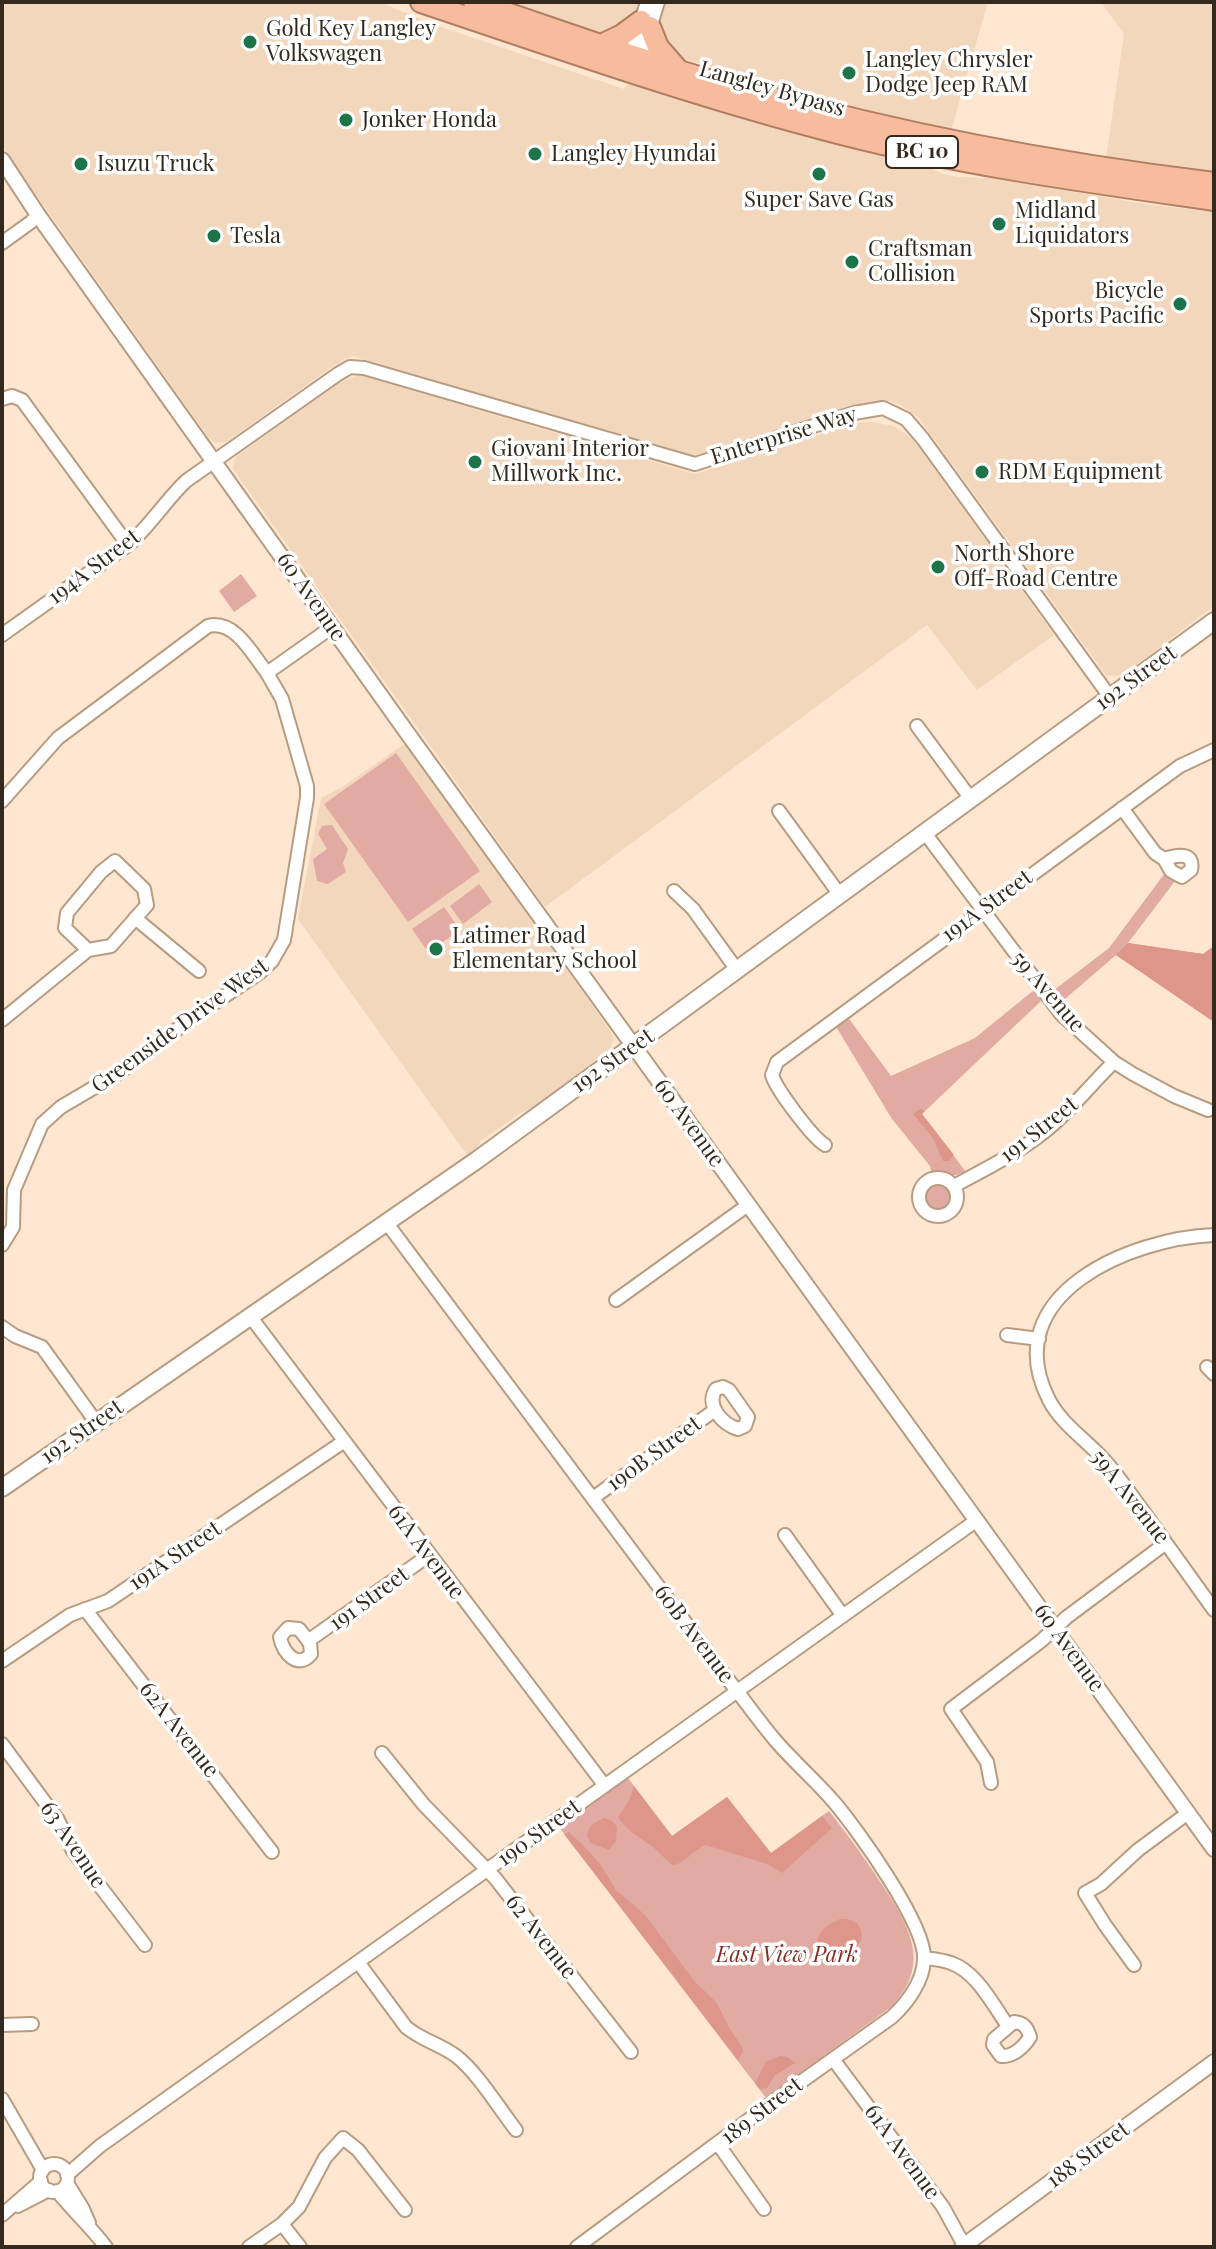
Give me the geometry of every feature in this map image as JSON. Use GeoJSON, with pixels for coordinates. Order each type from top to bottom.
{"type":"FeatureCollection","features":[{"type":"Feature","properties":{"kind":"highway","name":"Langley Bypass"},"geometry":{"type":"LineString","coordinates":[[421,2],[633,64],[753,110],[839,134],[1031,174],[1214,200]]}},
{"type":"Feature","properties":{"kind":"highway","name":"Langley Bypass"},"geometry":{"type":"LineString","coordinates":[[474,2],[601,45],[633,64],[679,71],[834,115],[969,146],[1214,183]]}},
{"type":"Feature","properties":{"kind":"highway"},"geometry":{"type":"LineString","coordinates":[[601,45],[622,35],[646,17],[658,47],[679,71]]}},
{"type":"Feature","properties":{"kind":"main road","name":"192 Street"},"geometry":{"type":"LineString","coordinates":[[2,1488],[477,1160],[1214,621]]}},
{"type":"Feature","properties":{"kind":"street"},"geometry":{"type":"LineString","coordinates":[[633,64],[646,17],[658,2]]}},
{"type":"Feature","properties":{"kind":"street","name":"60 Avenue"},"geometry":{"type":"LineString","coordinates":[[2,160],[38,215],[633,1047],[1214,1849]]}},
{"type":"Feature","properties":{"kind":"street"},"geometry":{"type":"LineString","coordinates":[[2,243],[38,215]]}},
{"type":"Feature","properties":{"kind":"street","name":"Enterprise Way"},"geometry":{"type":"LineString","coordinates":[[214,461],[350,367],[364,368],[695,464],[854,413],[883,408],[906,419],[923,439],[1110,697]]}},
{"type":"Feature","properties":{"kind":"street"},"geometry":{"type":"LineString","coordinates":[[2,399],[12,396],[22,400],[128,545]]}},
{"type":"Feature","properties":{"kind":"street","name":"194A Street"},"geometry":{"type":"LineString","coordinates":[[2,635],[128,545],[145,530],[167,499],[214,461]]}},
{"type":"Feature","properties":{"kind":"street","name":"Greenside Drive West"},"geometry":{"type":"LineString","coordinates":[[2,801],[58,738],[208,626],[217,624],[237,634],[267,673],[282,699],[307,786],[284,940],[279,950],[259,973],[100,1086],[52,1112],[38,1131],[14,1190],[13,1227],[2,1245]]}},
{"type":"Feature","properties":{"kind":"street"},"geometry":{"type":"LineString","coordinates":[[267,673],[332,627]]}},
{"type":"Feature","properties":{"kind":"street"},"geometry":{"type":"LineString","coordinates":[[917,726],[971,799]]}},
{"type":"Feature","properties":{"kind":"street","name":"191A Street"},"geometry":{"type":"LineString","coordinates":[[825,1145],[819,1142],[776,1085],[772,1075],[777,1062],[1180,766],[1214,750]]}},
{"type":"Feature","properties":{"kind":"street"},"geometry":{"type":"LineString","coordinates":[[1122,808],[1155,853],[1164,859]]}},
{"type":"Feature","properties":{"kind":"street"},"geometry":{"type":"LineString","coordinates":[[779,811],[840,895]]}},
{"type":"Feature","properties":{"kind":"street","name":"59 Avenue"},"geometry":{"type":"LineString","coordinates":[[925,833],[1061,1014],[1114,1062],[1151,1085],[1208,1110]]}},
{"type":"Feature","properties":{"kind":"street"},"geometry":{"type":"LineString","coordinates":[[2,1020],[88,950],[111,946],[147,905],[144,889],[115,861],[101,872],[67,913],[65,928],[88,950]]}},
{"type":"Feature","properties":{"kind":"street"},"geometry":{"type":"LineString","coordinates":[[674,891],[693,909],[737,970]]}},
{"type":"Feature","properties":{"kind":"street"},"geometry":{"type":"LineString","coordinates":[[135,918],[199,971]]}},
{"type":"Feature","properties":{"kind":"street","name":"191 Street"},"geometry":{"type":"LineString","coordinates":[[954,1186],[1008,1156],[1049,1127],[1114,1062]]}},
{"type":"Feature","properties":{"kind":"street"},"geometry":{"type":"LineString","coordinates":[[616,1300],[748,1205]]}},
{"type":"Feature","properties":{"kind":"street","name":"60B Avenue"},"geometry":{"type":"LineString","coordinates":[[386,1222],[774,1739],[835,1804],[890,1880],[914,1922],[924,1958]]}},
{"type":"Feature","properties":{"kind":"street"},"geometry":{"type":"LineString","coordinates":[[1007,1335],[1039,1339],[1055,1302],[1070,1285],[1095,1268],[1157,1244],[1214,1235]]}},
{"type":"Feature","properties":{"kind":"street","name":"61A Avenue"},"geometry":{"type":"LineString","coordinates":[[250,1316],[605,1786]]}},
{"type":"Feature","properties":{"kind":"street"},"geometry":{"type":"LineString","coordinates":[[2,1327],[42,1347],[96,1422]]}},
{"type":"Feature","properties":{"kind":"street","name":"59A Avenue"},"geometry":{"type":"LineString","coordinates":[[1039,1339],[1039,1364],[1050,1401],[1065,1422],[1109,1465],[1214,1610]]}},
{"type":"Feature","properties":{"kind":"street","name":"190B Street"},"geometry":{"type":"LineString","coordinates":[[593,1498],[715,1410]]}},
{"type":"Feature","properties":{"kind":"street","name":"191A Street"},"geometry":{"type":"LineString","coordinates":[[2,1661],[70,1615],[108,1601],[343,1442]]}},
{"type":"Feature","properties":{"kind":"street","name":"190 Street"},"geometry":{"type":"LineString","coordinates":[[5,2213],[977,1520]]}},
{"type":"Feature","properties":{"kind":"street"},"geometry":{"type":"LineString","coordinates":[[785,1535],[843,1616]]}},
{"type":"Feature","properties":{"kind":"street"},"geometry":{"type":"LineString","coordinates":[[991,1783],[987,1762],[951,1709],[1166,1543]]}},
{"type":"Feature","properties":{"kind":"street","name":"191 Street"},"geometry":{"type":"LineString","coordinates":[[308,1641],[429,1555]]}},
{"type":"Feature","properties":{"kind":"street","name":"62A Avenue"},"geometry":{"type":"LineString","coordinates":[[85,1609],[272,1852]]}},
{"type":"Feature","properties":{"kind":"street","name":"63 Avenue"},"geometry":{"type":"LineString","coordinates":[[2,1744],[58,1820],[73,1851],[145,1945]]}},
{"type":"Feature","properties":{"kind":"street","name":"62 Avenue"},"geometry":{"type":"LineString","coordinates":[[382,1753],[424,1805],[488,1870],[631,2052]]}},
{"type":"Feature","properties":{"kind":"street"},"geometry":{"type":"LineString","coordinates":[[1134,1965],[1085,1893],[1101,1884],[1138,1850],[1188,1813]]}},
{"type":"Feature","properties":{"kind":"street"},"geometry":{"type":"LineString","coordinates":[[924,1958],[963,1969],[1008,2026]]}},
{"type":"Feature","properties":{"kind":"street","name":"189 Street"},"geometry":{"type":"LineString","coordinates":[[577,2247],[903,2008],[920,1977],[924,1958]]}},
{"type":"Feature","properties":{"kind":"street"},"geometry":{"type":"LineString","coordinates":[[358,1962],[406,2027],[457,2057],[516,2130]]}},
{"type":"Feature","properties":{"kind":"street"},"geometry":{"type":"LineString","coordinates":[[2,2025],[32,2024]]}},
{"type":"Feature","properties":{"kind":"street","name":"61A Avenue"},"geometry":{"type":"LineString","coordinates":[[833,2059],[943,2207],[964,2246]]}},
{"type":"Feature","properties":{"kind":"street","name":"188 Street"},"geometry":{"type":"LineString","coordinates":[[964,2246],[1214,2062]]}},
{"type":"Feature","properties":{"kind":"street"},"geometry":{"type":"LineString","coordinates":[[2,2099],[15,2124],[55,2178],[83,2209],[90,2226],[106,2247]]}},
{"type":"Feature","properties":{"kind":"street"},"geometry":{"type":"LineString","coordinates":[[249,2247],[282,2224],[299,2207],[325,2158],[343,2138],[358,2150],[405,2210]]}},
{"type":"Feature","properties":{"kind":"street"},"geometry":{"type":"LineString","coordinates":[[718,2144],[764,2209]]}},
{"type":"Feature","properties":{"kind":"street"},"geometry":{"type":"LineString","coordinates":[[282,2224],[300,2247]]}},
{"type":"Feature","properties":{"kind":"shaded area"},"geometry":{"type":"Polygon","coordinates":[[[2,2],[380,2],[424,21],[624,89],[628,84],[633,85],[776,129],[806,133],[909,160],[944,174],[992,178],[1145,204],[1214,212],[1214,606],[1135,666],[1117,676],[1106,675],[918,417],[889,401],[866,402],[692,455],[353,356],[342,360],[226,442],[215,443],[2,144],[2,2]]]}},
{"type":"Feature","properties":{"kind":"shaded area"},"geometry":{"type":"Polygon","coordinates":[[[505,2],[641,2],[635,18],[607,33],[596,33],[505,2]]]}},
{"type":"Feature","properties":{"kind":"shaded area","name":"Langley Chrysler Dodge Jeep RAM"},"geometry":{"type":"Polygon","coordinates":[[[662,2],[988,2],[951,131],[834,104],[678,57],[671,52],[660,27],[662,2]]]}},
{"type":"Feature","properties":{"kind":"shaded area"},"geometry":{"type":"Polygon","coordinates":[[[1101,2],[1214,2],[1214,173],[1106,158],[1124,34],[1101,2]]]}},
{"type":"Feature","properties":{"kind":"shaded area"},"geometry":{"type":"Polygon","coordinates":[[[359,375],[695,474],[857,423],[894,426],[920,449],[1054,635],[977,690],[927,625],[545,907],[233,469],[238,455],[338,383],[359,375]]]}},
{"type":"Feature","properties":{"kind":"shaded area","name":"Latimer Road Elementary School"},"geometry":{"type":"Polygon","coordinates":[[[406,743],[614,1040],[609,1050],[537,1107],[522,1112],[481,1141],[467,1155],[298,919],[321,798],[406,743]]]}},
{"type":"Feature","properties":{"kind":"shaded area"},"geometry":{"type":"Polygon","coordinates":[[[1128,943],[1203,954],[1214,946],[1214,1022],[1116,955],[1128,943]]]}},
{"type":"Feature","properties":{"kind":"shaded area"},"geometry":{"type":"Polygon","coordinates":[[[921,1109],[954,1155],[949,1161],[943,1161],[933,1138],[913,1114],[921,1109]]]}},
{"type":"Feature","properties":{"kind":"shaded area"},"geometry":{"type":"Polygon","coordinates":[[[634,1786],[672,1836],[727,1797],[771,1853],[822,1816],[832,1828],[782,1873],[767,1864],[706,1845],[672,1865],[618,1818],[634,1786]]]}},
{"type":"Feature","properties":{"kind":"shaded area"},"geometry":{"type":"Polygon","coordinates":[[[604,1818],[617,1827],[616,1841],[609,1850],[591,1845],[587,1835],[591,1825],[604,1818]]]}},
{"type":"Feature","properties":{"kind":"shaded area"},"geometry":{"type":"Polygon","coordinates":[[[568,1832],[601,1865],[616,1890],[645,1915],[695,1982],[716,2002],[742,2047],[738,2060],[564,1834],[568,1832]]]}},
{"type":"Feature","properties":{"kind":"shaded area"},"geometry":{"type":"Polygon","coordinates":[[[840,1919],[859,1926],[862,1933],[855,1949],[834,1955],[820,1951],[819,1935],[840,1919]]]}},
{"type":"Feature","properties":{"kind":"shaded area"},"geometry":{"type":"Polygon","coordinates":[[[780,2056],[788,2057],[795,2063],[774,2076],[767,2088],[760,2089],[755,2083],[766,2062],[780,2056]]]}},
{"type":"Feature","properties":{"kind":"green space"},"geometry":{"type":"Polygon","coordinates":[[[241,574],[257,596],[234,612],[219,591],[241,574]]]}},
{"type":"Feature","properties":{"kind":"green space"},"geometry":{"type":"Polygon","coordinates":[[[396,753],[480,871],[408,922],[324,804],[396,753]]]}},
{"type":"Feature","properties":{"kind":"green space"},"geometry":{"type":"Polygon","coordinates":[[[332,825],[348,849],[343,863],[346,872],[328,884],[317,881],[313,859],[327,849],[318,834],[322,826],[332,825]]]}},
{"type":"Feature","properties":{"kind":"green space"},"geometry":{"type":"Polygon","coordinates":[[[1165,873],[1175,881],[1128,943],[1203,954],[1214,946],[1214,1022],[1116,955],[1058,1005],[1049,994],[1109,948],[1165,873]]]}},
{"type":"Feature","properties":{"kind":"green space"},"geometry":{"type":"Polygon","coordinates":[[[479,884],[492,902],[463,924],[450,906],[479,884]]]}},
{"type":"Feature","properties":{"kind":"green space"},"geometry":{"type":"Polygon","coordinates":[[[444,907],[460,930],[428,952],[412,929],[444,907]]]}},
{"type":"Feature","properties":{"kind":"green space"},"geometry":{"type":"Polygon","coordinates":[[[1034,990],[1041,1001],[922,1114],[966,1172],[952,1176],[932,1175],[930,1166],[892,1119],[835,1025],[847,1016],[891,1076],[975,1038],[1034,990]]]}},
{"type":"Feature","properties":{"kind":"green space"},"geometry":{"type":"Polygon","coordinates":[[[938,1184],[947,1188],[951,1197],[947,1206],[938,1210],[929,1206],[925,1197],[929,1188],[938,1184]]]}},
{"type":"Feature","properties":{"kind":"green space","name":"East View Park"},"geometry":{"type":"Polygon","coordinates":[[[628,1778],[672,1836],[727,1797],[771,1853],[829,1811],[883,1886],[908,1931],[914,1961],[911,1976],[891,2007],[766,2098],[559,1827],[628,1778]]]}},
{"type":"Feature","properties":{"kind":"place","name":"Gold Key Langley Volkswagen"},"geometry":{"type":"Point","coordinates":[250,42]}},
{"type":"Feature","properties":{"kind":"place","name":"Langley Chrysler Dodge Jeep RAM"},"geometry":{"type":"Point","coordinates":[849,73]}},
{"type":"Feature","properties":{"kind":"place","name":"Jonker Honda"},"geometry":{"type":"Point","coordinates":[346,120]}},
{"type":"Feature","properties":{"kind":"place","name":"Langley Hyundai"},"geometry":{"type":"Point","coordinates":[535,154]}},
{"type":"Feature","properties":{"kind":"place","name":"Isuzu Truck"},"geometry":{"type":"Point","coordinates":[81,164]}},
{"type":"Feature","properties":{"kind":"place","name":"Super Save Gas"},"geometry":{"type":"Point","coordinates":[819,174]}},
{"type":"Feature","properties":{"kind":"place","name":"Midland Liquidators"},"geometry":{"type":"Point","coordinates":[999,224]}},
{"type":"Feature","properties":{"kind":"place","name":"Tesla"},"geometry":{"type":"Point","coordinates":[214,236]}},
{"type":"Feature","properties":{"kind":"place","name":"Craftsman Collision"},"geometry":{"type":"Point","coordinates":[852,262]}},
{"type":"Feature","properties":{"kind":"place","name":"Bicycle Sports Pacific"},"geometry":{"type":"Point","coordinates":[1180,304]}},
{"type":"Feature","properties":{"kind":"place","name":"Giovani Interior Millwork Inc."},"geometry":{"type":"Point","coordinates":[475,462]}},
{"type":"Feature","properties":{"kind":"place","name":"RDM Equipment"},"geometry":{"type":"Point","coordinates":[982,472]}},
{"type":"Feature","properties":{"kind":"place","name":"North Shore Off-Road Centre"},"geometry":{"type":"Point","coordinates":[938,567]}},
{"type":"Feature","properties":{"kind":"place","name":"Latimer Road Elementary School"},"geometry":{"type":"Point","coordinates":[436,949]}}]}
